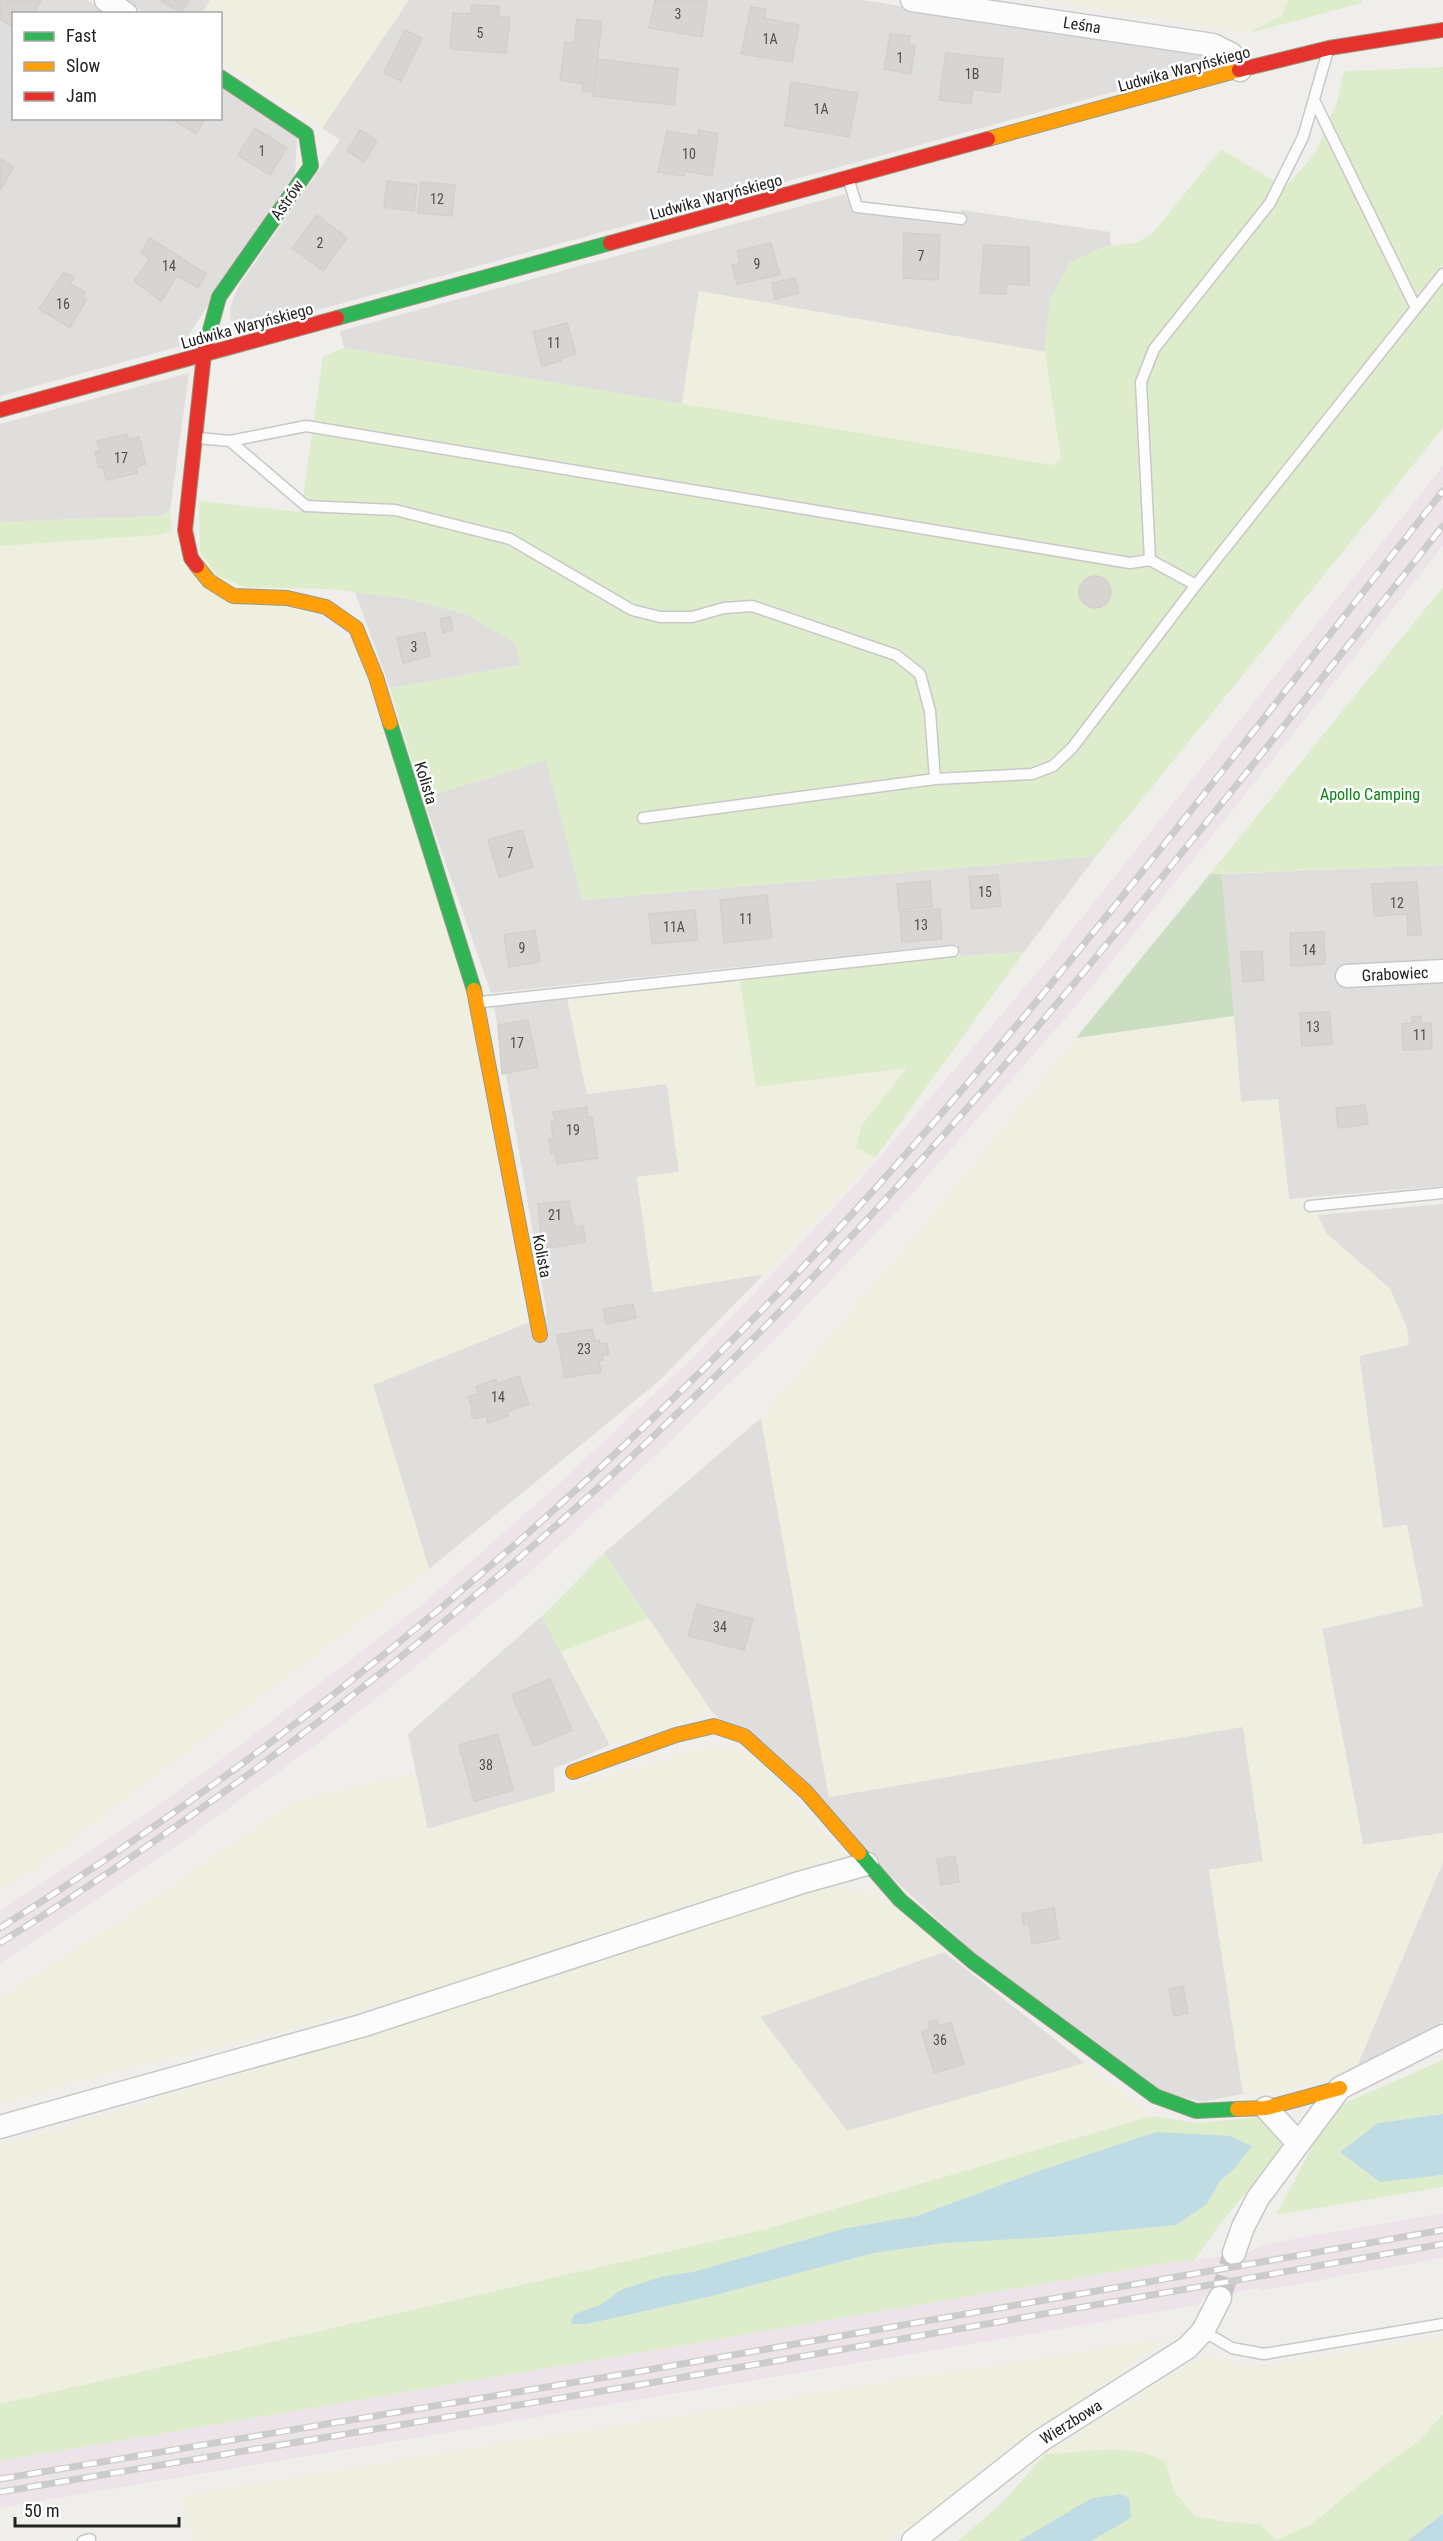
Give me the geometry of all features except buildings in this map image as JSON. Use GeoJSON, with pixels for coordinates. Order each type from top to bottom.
{"type":"FeatureCollection","features":[{"type":"Feature","properties":{"kind":"street"},"geometry":{"type":"LineString","coordinates":[[106,0],[123,12]]}},
{"type":"Feature","properties":{"kind":"street","name":"Leśna"},"geometry":{"type":"LineString","coordinates":[[912,0],[1213,45],[1231,54],[1240,70]]}},
{"type":"Feature","properties":{"kind":"street","name":"Ludwika Waryńskiego"},"geometry":{"type":"LineString","coordinates":[[0,410],[1240,70],[1329,48],[1443,30]]}},
{"type":"Feature","properties":{"kind":"street","name":"Astrów"},"geometry":{"type":"LineString","coordinates":[[204,354],[219,297],[311,166],[306,134],[222,77]]}},
{"type":"Feature","properties":{"kind":"street","name":"Kolista"},"geometry":{"type":"LineString","coordinates":[[204,354],[186,530],[191,558],[209,581],[233,597],[287,598],[326,607],[356,628],[376,677],[478,1002],[540,1335]]}},
{"type":"Feature","properties":{"kind":"street","name":"Grabowiec"},"geometry":{"type":"LineString","coordinates":[[1347,976],[1443,971]]}},
{"type":"Feature","properties":{"kind":"street"},"geometry":{"type":"LineString","coordinates":[[573,1772],[676,1735],[714,1726],[744,1736],[806,1792],[900,1900],[972,1961],[1155,2096],[1196,2111],[1266,2108],[1340,2088],[1443,2036]]}},
{"type":"Feature","properties":{"kind":"street"},"geometry":{"type":"LineString","coordinates":[[0,2127],[361,2026],[766,1894],[867,1864]]}},
{"type":"Feature","properties":{"kind":"street"},"geometry":{"type":"LineString","coordinates":[[1234,2253],[1243,2227],[1258,2198],[1340,2088]]}},
{"type":"Feature","properties":{"kind":"street"},"geometry":{"type":"LineString","coordinates":[[1266,2108],[1298,2143]]}},
{"type":"Feature","properties":{"kind":"street","name":"Wierzbowa"},"geometry":{"type":"LineString","coordinates":[[912,2541],[1040,2441],[1187,2348],[1203,2331],[1220,2298]]}},
{"type":"Feature","properties":{"kind":"lane"},"geometry":{"type":"LineString","coordinates":[[1150,560],[1141,382],[1154,349],[1270,203],[1303,137],[1329,48]]}},
{"type":"Feature","properties":{"kind":"lane"},"geometry":{"type":"LineString","coordinates":[[1314,100],[1416,308]]}},
{"type":"Feature","properties":{"kind":"lane"},"geometry":{"type":"LineString","coordinates":[[848,178],[857,207],[961,219]]}},
{"type":"Feature","properties":{"kind":"lane"},"geometry":{"type":"LineString","coordinates":[[643,818],[935,779],[1032,774],[1053,766],[1072,748],[1196,585],[1443,274]]}},
{"type":"Feature","properties":{"kind":"lane"},"geometry":{"type":"LineString","coordinates":[[195,438],[230,441],[306,426],[1130,563],[1150,560],[1196,585]]}},
{"type":"Feature","properties":{"kind":"lane"},"geometry":{"type":"LineString","coordinates":[[230,441],[306,506],[395,510],[510,539],[632,610],[660,616],[692,617],[724,608],[752,606],[896,655],[920,674],[930,711],[935,779]]}},
{"type":"Feature","properties":{"kind":"lane"},"geometry":{"type":"LineString","coordinates":[[478,1002],[953,951]]}},
{"type":"Feature","properties":{"kind":"lane"},"geometry":{"type":"LineString","coordinates":[[1310,1206],[1443,1193]]}},
{"type":"Feature","properties":{"kind":"lane"},"geometry":{"type":"LineString","coordinates":[[1203,2331],[1232,2348],[1264,2354],[1443,2324]]}},
{"type":"Feature","properties":{"kind":"shaded area"},"geometry":{"type":"Polygon","coordinates":[[[0,0],[87,0],[106,12],[12,12],[12,120],[222,120],[222,88],[297,137],[295,176],[181,346],[0,396],[0,0]]]}},
{"type":"Feature","properties":{"kind":"shaded area"},"geometry":{"type":"Polygon","coordinates":[[[125,0],[210,0],[203,12],[143,12],[125,0]]]}},
{"type":"Feature","properties":{"kind":"shaded area"},"geometry":{"type":"Polygon","coordinates":[[[409,0],[862,0],[1202,53],[1209,58],[1211,65],[245,330],[231,321],[230,308],[238,287],[340,140],[322,128],[409,0]]]}},
{"type":"Feature","properties":{"kind":"shaded area"},"geometry":{"type":"Polygon","coordinates":[[[845,194],[852,212],[960,226],[962,210],[1110,232],[1111,246],[1102,247],[1050,299],[1045,352],[699,291],[682,404],[344,348],[340,331],[845,194]]]}},
{"type":"Feature","properties":{"kind":"shaded area"},"geometry":{"type":"Polygon","coordinates":[[[189,373],[170,511],[159,516],[0,522],[0,424],[189,373]]]}},
{"type":"Feature","properties":{"kind":"shaded area"},"geometry":{"type":"Polygon","coordinates":[[[1443,466],[1443,546],[1082,999],[904,1203],[782,1332],[655,1456],[526,1576],[387,1690],[171,1850],[0,1963],[0,1910],[147,1813],[218,1762],[424,1603],[563,1480],[690,1360],[749,1299],[867,1172],[1052,955],[1443,466]]]}},
{"type":"Feature","properties":{"kind":"shaded area"},"geometry":{"type":"Polygon","coordinates":[[[355,592],[409,599],[469,615],[515,643],[521,665],[390,688],[355,592]]]}},
{"type":"Feature","properties":{"kind":"shaded area"},"geometry":{"type":"Polygon","coordinates":[[[546,760],[583,900],[1096,856],[1024,952],[960,956],[957,944],[491,993],[423,798],[546,760]]]}},
{"type":"Feature","properties":{"kind":"shaded area"},"geometry":{"type":"Polygon","coordinates":[[[1443,865],[1443,1186],[1289,1199],[1278,1099],[1241,1102],[1222,874],[1443,865]]]}},
{"type":"Feature","properties":{"kind":"shaded area"},"geometry":{"type":"Polygon","coordinates":[[[567,998],[587,1094],[667,1083],[679,1172],[637,1177],[653,1292],[764,1274],[659,1381],[429,1569],[373,1385],[547,1315],[494,1006],[567,998]]]}},
{"type":"Feature","properties":{"kind":"shaded area"},"geometry":{"type":"Polygon","coordinates":[[[1443,1204],[1443,1833],[1363,1845],[1322,1629],[1407,1525],[1383,1529],[1359,1355],[1408,1345],[1407,1328],[1390,1289],[1327,1234],[1317,1215],[1443,1204]]]}},
{"type":"Feature","properties":{"kind":"shaded area"},"geometry":{"type":"Polygon","coordinates":[[[761,1418],[829,1797],[1243,1726],[1263,1861],[1209,1870],[1243,2094],[1202,2102],[1160,2091],[977,1956],[712,1712],[604,1553],[761,1418]]]}},
{"type":"Feature","properties":{"kind":"shaded area"},"geometry":{"type":"Polygon","coordinates":[[[542,1616],[610,1745],[554,1769],[555,1792],[427,1829],[408,1734],[542,1616]]]}},
{"type":"Feature","properties":{"kind":"shaded area"},"geometry":{"type":"Polygon","coordinates":[[[1443,1862],[1443,2022],[1423,2036],[1355,2071],[1443,1862]]]}},
{"type":"Feature","properties":{"kind":"shaded area"},"geometry":{"type":"Polygon","coordinates":[[[944,1952],[1085,2063],[847,2131],[760,2017],[944,1952]]]}},
{"type":"Feature","properties":{"kind":"shaded area"},"geometry":{"type":"Polygon","coordinates":[[[1443,2213],[1443,2258],[1259,2291],[1258,2288],[1203,2298],[1200,2305],[0,2508],[0,2461],[1177,2261],[1194,2261],[1250,2251],[1266,2244],[1443,2213]]]}},
{"type":"Feature","properties":{"kind":"green space"},"geometry":{"type":"Polygon","coordinates":[[[210,0],[409,0],[322,128],[222,63],[222,12],[203,12],[210,0]]]}},
{"type":"Feature","properties":{"kind":"green space"},"geometry":{"type":"Polygon","coordinates":[[[1039,0],[1289,0],[1281,16],[1249,33],[1039,0]]]}},
{"type":"Feature","properties":{"kind":"green space"},"geometry":{"type":"Polygon","coordinates":[[[1289,0],[1362,0],[1362,3],[1249,33],[1281,16],[1289,0]]]}},
{"type":"Feature","properties":{"kind":"green space"},"geometry":{"type":"Polygon","coordinates":[[[1443,67],[1443,428],[1096,856],[582,900],[546,760],[423,798],[390,688],[521,665],[515,643],[469,615],[409,599],[330,589],[244,587],[217,575],[200,552],[199,501],[301,512],[323,356],[344,348],[1053,465],[1061,459],[1045,352],[1050,299],[1070,262],[1103,247],[1136,243],[1152,234],[1221,149],[1285,188],[1316,152],[1337,102],[1344,71],[1443,67]]]}},
{"type":"Feature","properties":{"kind":"green space"},"geometry":{"type":"Polygon","coordinates":[[[699,291],[1045,352],[1061,460],[1053,465],[682,404],[699,291]]]}},
{"type":"Feature","properties":{"kind":"green space"},"geometry":{"type":"Polygon","coordinates":[[[170,511],[172,531],[157,535],[0,546],[0,522],[159,516],[170,511]]]}},
{"type":"Feature","properties":{"kind":"green space"},"geometry":{"type":"Polygon","coordinates":[[[172,531],[354,642],[469,1003],[524,1324],[373,1385],[429,1569],[27,1874],[0,1891],[0,546],[157,535],[172,531]]]}},
{"type":"Feature","properties":{"kind":"green space","name":"Apollo Camping"},"geometry":{"type":"Polygon","coordinates":[[[1443,587],[1443,865],[1210,874],[1443,587]]]}},
{"type":"Feature","properties":{"kind":"green space"},"geometry":{"type":"Polygon","coordinates":[[[1210,874],[1222,874],[1234,1016],[1076,1038],[1210,874]]]}},
{"type":"Feature","properties":{"kind":"green space"},"geometry":{"type":"Polygon","coordinates":[[[1024,952],[875,1158],[856,1147],[862,1125],[907,1068],[756,1087],[740,981],[960,956],[1024,952]]]}},
{"type":"Feature","properties":{"kind":"green space"},"geometry":{"type":"Polygon","coordinates":[[[740,981],[756,1087],[908,1068],[862,1125],[856,1147],[875,1158],[764,1274],[653,1292],[637,1177],[679,1172],[667,1084],[587,1094],[567,998],[740,981]]]}},
{"type":"Feature","properties":{"kind":"green space"},"geometry":{"type":"Polygon","coordinates":[[[1234,1016],[1241,1102],[1278,1099],[1289,1199],[1317,1215],[1327,1234],[1390,1289],[1407,1328],[1409,1345],[1359,1356],[1383,1528],[1407,1525],[1423,1606],[1322,1629],[1363,1845],[1443,1833],[1443,1862],[1355,2071],[1278,2093],[1243,2094],[1209,1870],[1263,1861],[1243,1727],[829,1797],[761,1418],[932,1216],[1076,1038],[1234,1016]]]}},
{"type":"Feature","properties":{"kind":"green space"},"geometry":{"type":"Polygon","coordinates":[[[604,1553],[648,1618],[561,1652],[542,1616],[604,1553]]]}},
{"type":"Feature","properties":{"kind":"green space"},"geometry":{"type":"Polygon","coordinates":[[[648,1618],[712,1712],[610,1745],[561,1652],[648,1618]]]}},
{"type":"Feature","properties":{"kind":"green space"},"geometry":{"type":"Polygon","coordinates":[[[712,1746],[748,1751],[850,1861],[356,2013],[106,2074],[0,2104],[0,1999],[138,1909],[297,1800],[416,1773],[428,1829],[712,1746]]]}},
{"type":"Feature","properties":{"kind":"green space"},"geometry":{"type":"Polygon","coordinates":[[[819,1886],[863,1891],[899,1909],[944,1952],[760,2017],[847,2131],[1085,2063],[1152,2116],[766,2229],[0,2404],[0,2146],[359,2039],[819,1886]]]}},
{"type":"Feature","properties":{"kind":"green space"},"geometry":{"type":"Polygon","coordinates":[[[1443,2060],[1443,2114],[1378,2123],[1438,2177],[1443,2175],[1443,2187],[1276,2215],[1332,2109],[1443,2060]]]}},
{"type":"Feature","properties":{"kind":"green space"},"geometry":{"type":"Polygon","coordinates":[[[1152,2116],[1197,2123],[1261,2117],[1284,2146],[1217,2228],[1194,2261],[1177,2261],[0,2461],[0,2404],[766,2229],[1152,2116]],[[1234,2169],[1033,2173],[917,2216],[846,2228],[693,2272],[664,2276],[624,2289],[600,2305],[574,2314],[587,2324],[712,2296],[874,2253],[946,2243],[1053,2237],[1176,2225],[1207,2204],[1220,2181],[1234,2169]]]}},
{"type":"Feature","properties":{"kind":"green space"},"geometry":{"type":"Polygon","coordinates":[[[1443,2336],[1443,2414],[1421,2439],[1360,2484],[1312,2524],[1275,2540],[1226,2522],[1195,2516],[1174,2491],[1166,2462],[1045,2454],[1200,2357],[1216,2357],[1241,2365],[1272,2365],[1443,2336]]]}},
{"type":"Feature","properties":{"kind":"green space"},"geometry":{"type":"Polygon","coordinates":[[[1169,2337],[972,2479],[891,2541],[192,2541],[182,2495],[1169,2337]]]}},
{"type":"Feature","properties":{"kind":"green space"},"geometry":{"type":"Polygon","coordinates":[[[1443,2414],[1443,2514],[1407,2541],[958,2541],[1002,2503],[1045,2454],[1107,2450],[1138,2452],[1166,2462],[1174,2491],[1195,2516],[1226,2522],[1260,2524],[1276,2540],[1312,2524],[1360,2484],[1421,2439],[1443,2414]]]}},
{"type":"Feature","properties":{"kind":"water"},"geometry":{"type":"Polygon","coordinates":[[[1443,2114],[1443,2175],[1380,2182],[1340,2152],[1378,2123],[1443,2114]]]}},
{"type":"Feature","properties":{"kind":"water"},"geometry":{"type":"Polygon","coordinates":[[[1156,2132],[1230,2136],[1252,2146],[1234,2169],[1220,2181],[1207,2204],[1176,2225],[1053,2237],[945,2243],[874,2253],[712,2296],[587,2324],[571,2324],[574,2314],[600,2305],[623,2289],[664,2276],[693,2272],[846,2228],[917,2216],[1033,2173],[1156,2132]]]}},
{"type":"Feature","properties":{"kind":"water"},"geometry":{"type":"Polygon","coordinates":[[[1121,2494],[1129,2498],[1131,2518],[1091,2541],[1019,2541],[1092,2498],[1121,2494]]]}},
{"type":"Feature","properties":{"kind":"water"},"geometry":{"type":"Polygon","coordinates":[[[1443,2514],[1443,2541],[1407,2541],[1443,2514]]]}},
{"type":"Feature","properties":{"kind":"tunnel"},"geometry":{"type":"LineString","coordinates":[[1220,2298],[1234,2253]]}},
{"type":"Feature","properties":{"kind":"railway"},"geometry":{"type":"LineString","coordinates":[[0,1928],[103,1862],[203,1792],[301,1719],[491,1565],[583,1484],[672,1400],[850,1217],[1026,1015],[1194,807],[1443,491]]}},
{"type":"Feature","properties":{"kind":"railway"},"geometry":{"type":"LineString","coordinates":[[0,1943],[98,1880],[193,1814],[379,1674],[469,1601],[557,1524],[727,1365],[917,1165],[1008,1061],[1185,849],[1443,526]]}},
{"type":"Feature","properties":{"kind":"railway"},"geometry":{"type":"LineString","coordinates":[[0,2479],[642,2371],[1443,2230]]}},
{"type":"Feature","properties":{"kind":"railway"},"geometry":{"type":"LineString","coordinates":[[0,2492],[644,2384],[1443,2244]]}},
{"type":"Feature","properties":{"kind":"traffic: fast"},"geometry":{"type":"LineString","coordinates":[[207,341],[219,297],[311,166],[306,134],[222,78]]}},
{"type":"Feature","properties":{"kind":"traffic: fast"},"geometry":{"type":"LineString","coordinates":[[337,318],[610,243]]}},
{"type":"Feature","properties":{"kind":"traffic: fast"},"geometry":{"type":"LineString","coordinates":[[390,723],[474,990]]}},
{"type":"Feature","properties":{"kind":"traffic: fast"},"geometry":{"type":"LineString","coordinates":[[859,1853],[900,1900],[972,1961],[1155,2096],[1196,2111],[1237,2109]]}},
{"type":"Feature","properties":{"kind":"traffic: slow"},"geometry":{"type":"LineString","coordinates":[[988,139],[1239,70]]}},
{"type":"Feature","properties":{"kind":"traffic: slow"},"geometry":{"type":"LineString","coordinates":[[197,566],[209,581],[233,596],[287,598],[326,607],[356,628],[376,677],[390,723]]}},
{"type":"Feature","properties":{"kind":"traffic: slow"},"geometry":{"type":"LineString","coordinates":[[474,990],[540,1335]]}},
{"type":"Feature","properties":{"kind":"traffic: slow"},"geometry":{"type":"LineString","coordinates":[[573,1772],[676,1735],[714,1726],[744,1736],[806,1792],[859,1853]]}},
{"type":"Feature","properties":{"kind":"traffic: slow"},"geometry":{"type":"LineString","coordinates":[[1237,2109],[1266,2108],[1340,2088]]}},
{"type":"Feature","properties":{"kind":"traffic: jam"},"geometry":{"type":"LineString","coordinates":[[1239,70],[1329,48],[1443,30]]}},
{"type":"Feature","properties":{"kind":"traffic: jam"},"geometry":{"type":"LineString","coordinates":[[610,243],[988,139]]}},
{"type":"Feature","properties":{"kind":"traffic: jam"},"geometry":{"type":"LineString","coordinates":[[0,410],[337,318]]}},
{"type":"Feature","properties":{"kind":"traffic: jam"},"geometry":{"type":"LineString","coordinates":[[197,566],[191,558],[185,530],[207,341]]}}]}
